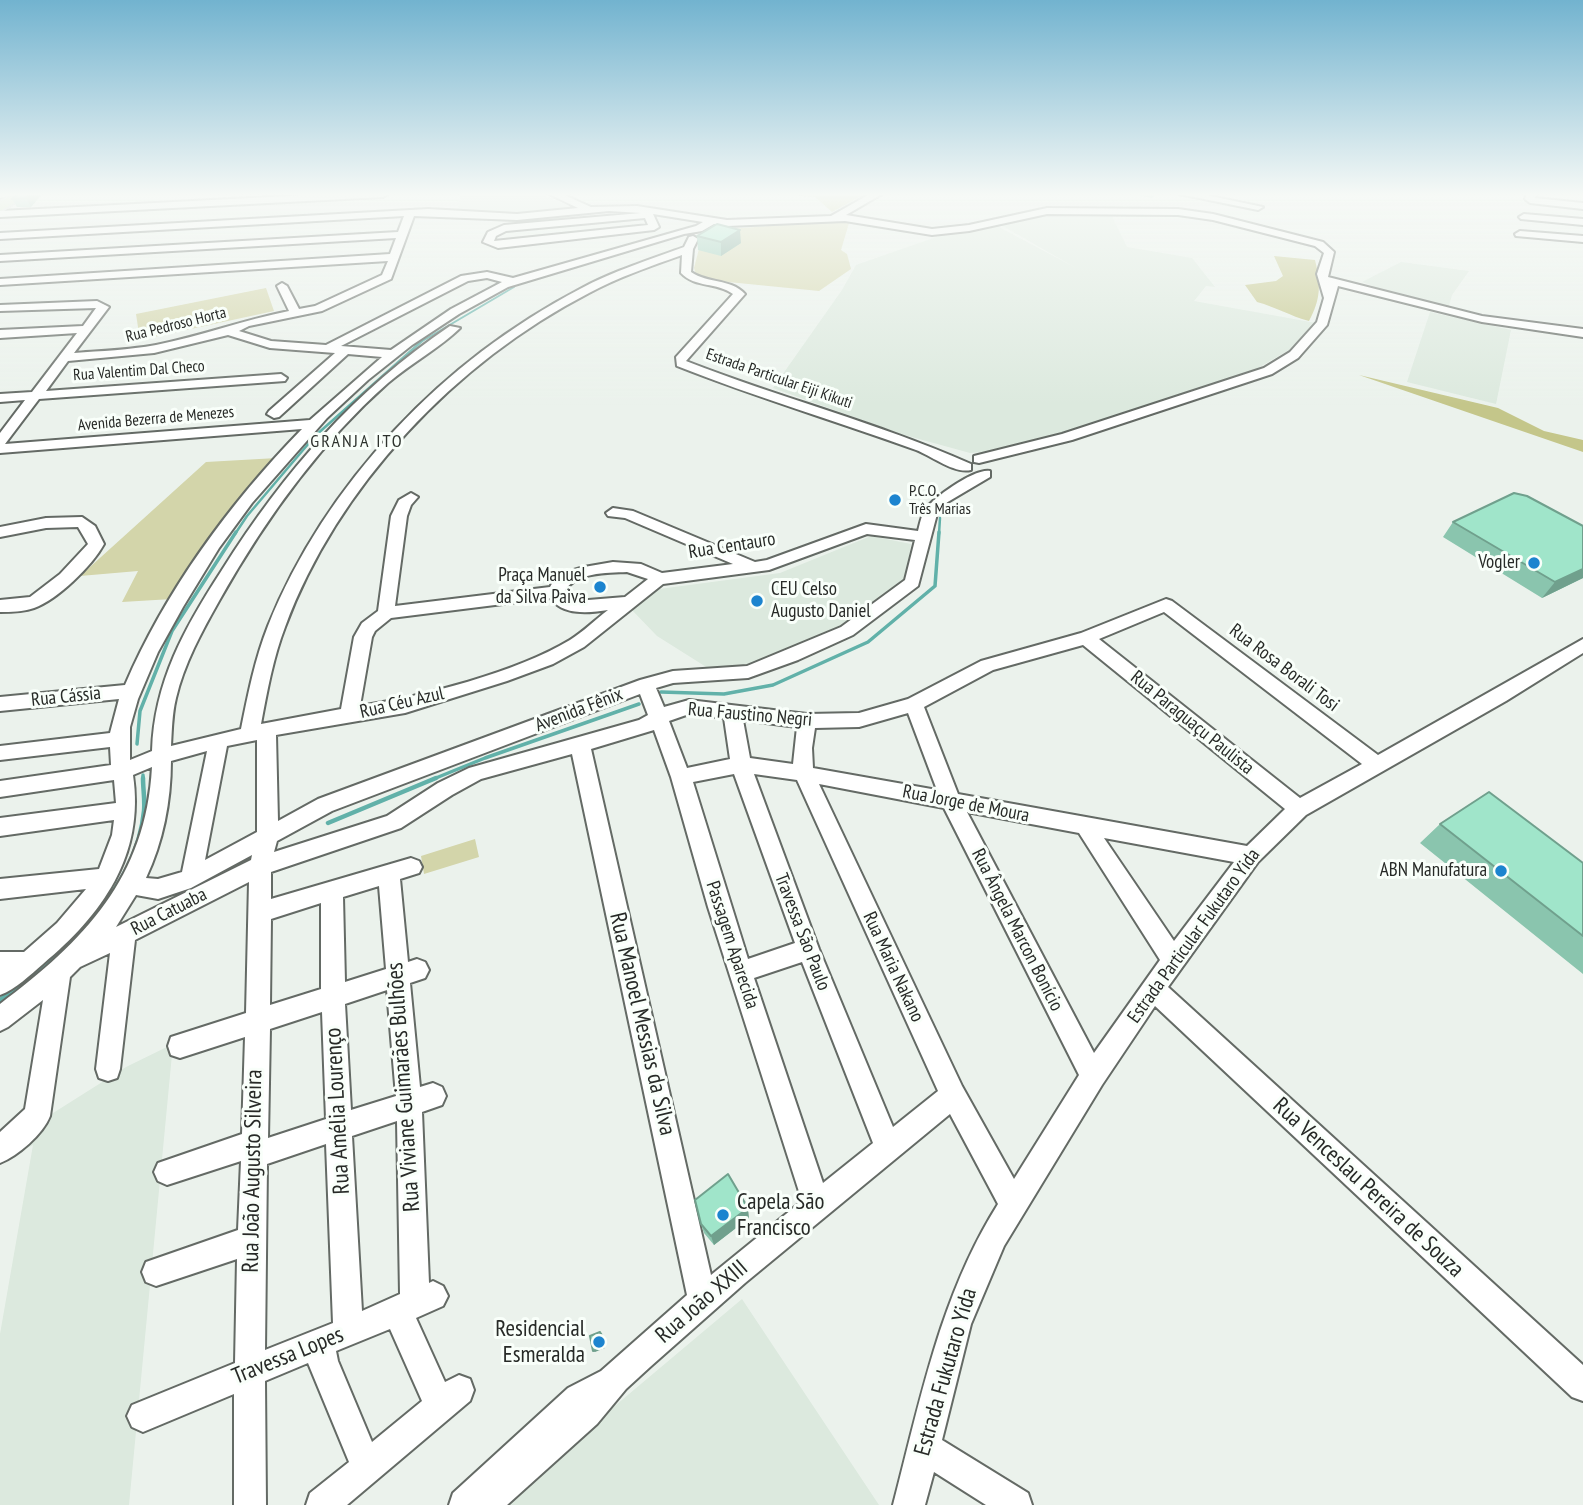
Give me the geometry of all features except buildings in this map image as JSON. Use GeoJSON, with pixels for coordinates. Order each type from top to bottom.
{"type":"FeatureCollection","features":[{"type":"Feature","properties":{"kind":"street"},"geometry":{"type":"LineString","coordinates":[[46,288],[67,264]]}},
{"type":"Feature","properties":{"kind":"street"},"geometry":{"type":"LineString","coordinates":[[192,285],[207,264]]}},
{"type":"Feature","properties":{"kind":"street"},"geometry":{"type":"LineString","coordinates":[[0,282],[279,264]]}},
{"type":"Feature","properties":{"kind":"street","name":"Rua Pedroso Horta"},"geometry":{"type":"LineString","coordinates":[[64,358],[146,351],[229,331],[246,323],[327,306],[381,281],[389,273],[392,264]]}},
{"type":"Feature","properties":{"kind":"street"},"geometry":{"type":"LineString","coordinates":[[0,984],[30,962],[65,930],[91,901],[104,878],[124,835],[125,810],[119,738],[132,691],[158,634],[225,526],[270,470],[391,354],[421,333],[516,285],[570,264]]}},
{"type":"Feature","properties":{"kind":"street","name":"Rua João Augusto Silveira"},"geometry":{"type":"LineString","coordinates":[[246,1503],[260,866],[268,838],[265,758],[258,732],[263,672],[278,624],[321,539],[360,482],[397,437],[458,376],[527,324],[604,281],[648,264]]}},
{"type":"Feature","properties":{"kind":"street","name":"Estrada Particular Eiji Kikuti"},"geometry":{"type":"LineString","coordinates":[[686,264],[685,269],[690,277],[703,283],[737,290],[739,294],[680,360],[681,363],[736,385],[924,447],[976,471]]}},
{"type":"Feature","properties":{"kind":"street"},"geometry":{"type":"LineString","coordinates":[[1325,264],[1322,271],[1330,281],[1482,318],[1583,333]]}},
{"type":"Feature","properties":{"kind":"street"},"geometry":{"type":"LineString","coordinates":[[327,349],[465,278],[487,275],[516,285]]}},
{"type":"Feature","properties":{"kind":"street"},"geometry":{"type":"LineString","coordinates":[[976,471],[1031,447],[1218,390],[1268,371],[1294,355],[1323,323],[1327,315],[1330,281]]}},
{"type":"Feature","properties":{"kind":"street"},"geometry":{"type":"LineString","coordinates":[[0,1019],[68,966],[109,920],[133,885],[145,856],[156,813],[164,710],[187,646],[269,508],[331,433],[405,362],[516,285]]}},
{"type":"Feature","properties":{"kind":"street"},"geometry":{"type":"LineString","coordinates":[[282,286],[296,314]]}},
{"type":"Feature","properties":{"kind":"street"},"geometry":{"type":"LineString","coordinates":[[0,308],[34,302],[93,303],[101,304],[102,311],[0,442]]}},
{"type":"Feature","properties":{"kind":"street"},"geometry":{"type":"LineString","coordinates":[[0,334],[86,329]]}},
{"type":"Feature","properties":{"kind":"street"},"geometry":{"type":"LineString","coordinates":[[229,331],[270,344],[391,354]]}},
{"type":"Feature","properties":{"kind":"street"},"geometry":{"type":"LineString","coordinates":[[274,414],[345,350]]}},
{"type":"Feature","properties":{"kind":"street","name":"Rua Valentim Dal Checo"},"geometry":{"type":"LineString","coordinates":[[0,398],[281,378]]}},
{"type":"Feature","properties":{"kind":"street","name":"Avenida Bezerra de Menezes"},"geometry":{"type":"LineString","coordinates":[[0,449],[316,424]]}},
{"type":"Feature","properties":{"kind":"street","name":"Avenida Fênix"},"geometry":{"type":"LineString","coordinates":[[133,885],[161,888],[191,879],[325,806],[646,685],[673,677],[748,672],[835,638],[886,604],[912,582],[926,519],[934,507],[976,471]]}},
{"type":"Feature","properties":{"kind":"street"},"geometry":{"type":"LineString","coordinates":[[349,715],[363,637],[368,627],[386,612],[399,516],[404,503],[411,497]]}},
{"type":"Feature","properties":{"kind":"street"},"geometry":{"type":"LineString","coordinates":[[613,513],[628,514],[729,563]]}},
{"type":"Feature","properties":{"kind":"street"},"geometry":{"type":"LineString","coordinates":[[0,532],[46,523],[82,522],[90,529],[96,544],[83,563],[31,604],[0,607]]}},
{"type":"Feature","properties":{"kind":"street","name":"Rua Centauro"},"geometry":{"type":"LineString","coordinates":[[386,612],[556,592],[563,579],[585,572],[642,567],[655,573],[658,579],[729,563],[753,567],[778,563],[866,529],[923,536]]}},
{"type":"Feature","properties":{"kind":"street","name":"Rua Céu Azul"},"geometry":{"type":"LineString","coordinates":[[0,789],[121,771],[161,756],[258,732],[308,721],[405,706],[547,660],[589,635],[626,602],[658,579]]}},
{"type":"Feature","properties":{"kind":"street"},"geometry":{"type":"LineString","coordinates":[[556,592],[560,601],[571,606],[626,602]]}},
{"type":"Feature","properties":{"kind":"street","name":"Rua Faustino Negri"},"geometry":{"type":"LineString","coordinates":[[260,866],[394,822],[445,789],[476,773],[580,746],[690,707],[807,721],[859,720],[914,704],[987,665],[1086,638],[1166,605]]}},
{"type":"Feature","properties":{"kind":"street","name":"Rua Rosa Borali Tosi"},"geometry":{"type":"LineString","coordinates":[[1166,605],[1376,764]]}},
{"type":"Feature","properties":{"kind":"street","name":"Rua Paraguaçu Paulista"},"geometry":{"type":"LineString","coordinates":[[1086,638],[1299,809]]}},
{"type":"Feature","properties":{"kind":"street","name":"Estrada Particular Fukutaro Yida"},"geometry":{"type":"LineString","coordinates":[[1013,1205],[1093,1076],[1173,960],[1251,856],[1299,809],[1500,696],[1583,645]]}},
{"type":"Feature","properties":{"kind":"street","name":"Passagem Aparecida"},"geometry":{"type":"LineString","coordinates":[[646,685],[681,777],[817,1205]]}},
{"type":"Feature","properties":{"kind":"street","name":"Rua Cássia"},"geometry":{"type":"LineString","coordinates":[[0,704],[132,691]]}},
{"type":"Feature","properties":{"kind":"street","name":"Rua Ângela Marcon Bonício"},"geometry":{"type":"LineString","coordinates":[[914,704],[951,801],[1093,1076]]}},
{"type":"Feature","properties":{"kind":"street","name":"Travessa São Paulo"},"geometry":{"type":"LineString","coordinates":[[732,711],[741,765],[808,949],[888,1147]]}},
{"type":"Feature","properties":{"kind":"street","name":"Rua Maria Nakano"},"geometry":{"type":"LineString","coordinates":[[807,721],[802,748],[803,772],[953,1095],[1013,1205]]}},
{"type":"Feature","properties":{"kind":"street"},"geometry":{"type":"LineString","coordinates":[[0,753],[119,738]]}},
{"type":"Feature","properties":{"kind":"street"},"geometry":{"type":"LineString","coordinates":[[191,879],[219,741]]}},
{"type":"Feature","properties":{"kind":"street","name":"Rua Manoel Messias da Silva"},"geometry":{"type":"LineString","coordinates":[[580,746],[703,1302]]}},
{"type":"Feature","properties":{"kind":"street","name":"Rua Jorge de Moura"},"geometry":{"type":"LineString","coordinates":[[681,777],[741,765],[803,772],[1251,856]]}},
{"type":"Feature","properties":{"kind":"street"},"geometry":{"type":"LineString","coordinates":[[0,827],[125,810]]}},
{"type":"Feature","properties":{"kind":"street"},"geometry":{"type":"LineString","coordinates":[[1086,827],[1173,960]]}},
{"type":"Feature","properties":{"kind":"street","name":"Rua Catuaba"},"geometry":{"type":"LineString","coordinates":[[68,966],[260,866]]}},
{"type":"Feature","properties":{"kind":"street","name":"Rua Viviane Guimarães Bulhões"},"geometry":{"type":"LineString","coordinates":[[332,891],[400,870],[407,973],[421,1100],[416,1302],[402,1323],[449,1398],[367,1467]]}},
{"type":"Feature","properties":{"kind":"street"},"geometry":{"type":"LineString","coordinates":[[0,889],[104,878]]}},
{"type":"Feature","properties":{"kind":"street"},"geometry":{"type":"LineString","coordinates":[[159,918],[153,905],[161,888]]}},
{"type":"Feature","properties":{"kind":"street"},"geometry":{"type":"LineString","coordinates":[[260,912],[332,891]]}},
{"type":"Feature","properties":{"kind":"street","name":"Rua Amélia Lourenço"},"geometry":{"type":"LineString","coordinates":[[332,891],[333,997],[339,1127],[334,1337],[323,1362],[367,1467]]}},
{"type":"Feature","properties":{"kind":"street"},"geometry":{"type":"LineString","coordinates":[[108,1069],[124,935]]}},
{"type":"Feature","properties":{"kind":"street"},"geometry":{"type":"LineString","coordinates":[[741,972],[808,949]]}},
{"type":"Feature","properties":{"kind":"street"},"geometry":{"type":"LineString","coordinates":[[0,963],[30,962]]}},
{"type":"Feature","properties":{"kind":"street"},"geometry":{"type":"LineString","coordinates":[[0,1150],[37,1116],[68,966]]}},
{"type":"Feature","properties":{"kind":"street"},"geometry":{"type":"LineString","coordinates":[[180,1046],[407,973]]}},
{"type":"Feature","properties":{"kind":"street","name":"Rua Venceslau Pereira de Souza"},"geometry":{"type":"LineString","coordinates":[[1153,989],[1583,1386]]}},
{"type":"Feature","properties":{"kind":"street","name":"Rua João XXIII"},"geometry":{"type":"LineString","coordinates":[[483,1505],[586,1413],[615,1378],[817,1205],[953,1095]]}},
{"type":"Feature","properties":{"kind":"street"},"geometry":{"type":"LineString","coordinates":[[167,1172],[339,1127],[421,1100]]}},
{"type":"Feature","properties":{"kind":"street","name":"Estrada Fukutaro Yida"},"geometry":{"type":"LineString","coordinates":[[909,1505],[956,1324],[973,1279],[1013,1205]]}},
{"type":"Feature","properties":{"kind":"street"},"geometry":{"type":"LineString","coordinates":[[156,1272],[251,1240]]}},
{"type":"Feature","properties":{"kind":"street","name":"Travessa Lopes"},"geometry":{"type":"LineString","coordinates":[[144,1416],[416,1302]]}},
{"type":"Feature","properties":{"kind":"street","name":"Rua João XXIII"},"geometry":{"type":"LineString","coordinates":[[465,1505],[579,1399],[615,1378]]}},
{"type":"Feature","properties":{"kind":"street"},"geometry":{"type":"LineString","coordinates":[[924,1447],[1016,1505]]}},
{"type":"Feature","properties":{"kind":"street"},"geometry":{"type":"LineString","coordinates":[[322,1505],[367,1467]]}},
{"type":"Feature","properties":{"kind":"shaded area"},"geometry":{"type":"Polygon","coordinates":[[[1069,264],[1197,264],[1215,287],[1206,286],[1194,301],[1316,323],[1289,350],[1253,371],[1070,430],[995,451],[970,453],[901,434],[773,388],[842,290],[856,265],[1069,264],[1076,268],[1069,264]]]}},
{"type":"Feature","properties":{"kind":"shaded area"},"geometry":{"type":"Polygon","coordinates":[[[1397,264],[1469,271],[1452,295],[1448,309],[1370,289],[1373,286],[1362,282],[1397,264]]]}},
{"type":"Feature","properties":{"kind":"shaded area"},"geometry":{"type":"Polygon","coordinates":[[[1430,312],[1511,330],[1496,404],[1407,382],[1430,312]]]}},
{"type":"Feature","properties":{"kind":"shaded area","name":"CEU Celso Augusto Daniel"},"geometry":{"type":"Polygon","coordinates":[[[871,536],[911,544],[906,577],[844,625],[747,665],[711,670],[657,636],[629,607],[659,589],[780,573],[871,536]]]}},
{"type":"Feature","properties":{"kind":"shaded area"},"geometry":{"type":"Polygon","coordinates":[[[173,1044],[129,1505],[0,1505],[0,1334],[33,1145],[20,1152],[23,1132],[126,1067],[173,1044]]]}},
{"type":"Feature","properties":{"kind":"shaded area"},"geometry":{"type":"Polygon","coordinates":[[[742,1299],[879,1505],[497,1505],[742,1299]]]}},
{"type":"Feature","properties":{"kind":"green space"},"geometry":{"type":"Polygon","coordinates":[[[695,264],[850,264],[851,269],[819,291],[708,280],[696,275],[695,264]]]}},
{"type":"Feature","properties":{"kind":"green space"},"geometry":{"type":"Polygon","coordinates":[[[1278,264],[1316,264],[1319,291],[1309,321],[1257,302],[1245,285],[1276,281],[1283,276],[1278,264]]]}},
{"type":"Feature","properties":{"kind":"green space"},"geometry":{"type":"Polygon","coordinates":[[[266,288],[274,311],[140,340],[136,314],[266,288]]]}},
{"type":"Feature","properties":{"kind":"green space"},"geometry":{"type":"Polygon","coordinates":[[[1359,375],[1498,408],[1544,431],[1583,440],[1583,452],[1359,375]]]}},
{"type":"Feature","properties":{"kind":"green space"},"geometry":{"type":"Polygon","coordinates":[[[277,458],[230,512],[172,599],[122,602],[138,571],[80,576],[206,462],[277,458]]]}},
{"type":"Feature","properties":{"kind":"green space"},"geometry":{"type":"Polygon","coordinates":[[[475,839],[479,857],[424,874],[421,856],[475,839]]]}},
{"type":"Feature","properties":{"kind":"waterway"},"geometry":{"type":"LineString","coordinates":[[421,342],[514,287]]}},
{"type":"Feature","properties":{"kind":"waterway"},"geometry":{"type":"LineString","coordinates":[[235,534],[315,436],[421,342]]}},
{"type":"Feature","properties":{"kind":"waterway"},"geometry":{"type":"LineString","coordinates":[[939,534],[940,518]]}},
{"type":"Feature","properties":{"kind":"waterway"},"geometry":{"type":"LineString","coordinates":[[137,744],[140,711],[172,631],[236,532]]}},
{"type":"Feature","properties":{"kind":"waterway"},"geometry":{"type":"LineString","coordinates":[[661,692],[724,694],[773,685],[868,642],[935,586],[939,532]]}},
{"type":"Feature","properties":{"kind":"waterway"},"geometry":{"type":"LineString","coordinates":[[431,780],[485,758],[639,704]]}},
{"type":"Feature","properties":{"kind":"waterway"},"geometry":{"type":"LineString","coordinates":[[0,1000],[70,941],[111,895],[127,869],[138,841],[144,811],[143,778]]}},
{"type":"Feature","properties":{"kind":"waterway"},"geometry":{"type":"LineString","coordinates":[[328,823],[436,778]]}},
{"type":"Feature","properties":{"kind":"place","name":"P.C.O. Três Marias"},"geometry":{"type":"Point","coordinates":[895,500]}},
{"type":"Feature","properties":{"kind":"place","name":"Vogler"},"geometry":{"type":"Point","coordinates":[1534,563]}},
{"type":"Feature","properties":{"kind":"place","name":"Praça Manuel da Silva Paiva"},"geometry":{"type":"Point","coordinates":[600,587]}},
{"type":"Feature","properties":{"kind":"place","name":"CEU Celso Augusto Daniel"},"geometry":{"type":"Point","coordinates":[757,601]}},
{"type":"Feature","properties":{"kind":"place","name":"ABN Manufatura"},"geometry":{"type":"Point","coordinates":[1501,871]}},
{"type":"Feature","properties":{"kind":"place","name":"Capela São Francisco"},"geometry":{"type":"Point","coordinates":[723,1215]}},
{"type":"Feature","properties":{"kind":"place","name":"Residencial Esmeralda"},"geometry":{"type":"Point","coordinates":[599,1342]}},
{"type":"Feature","properties":{"kind":"district","name":"GRANJA ITO"},"geometry":{"type":"Point","coordinates":[357,442]}}]}
